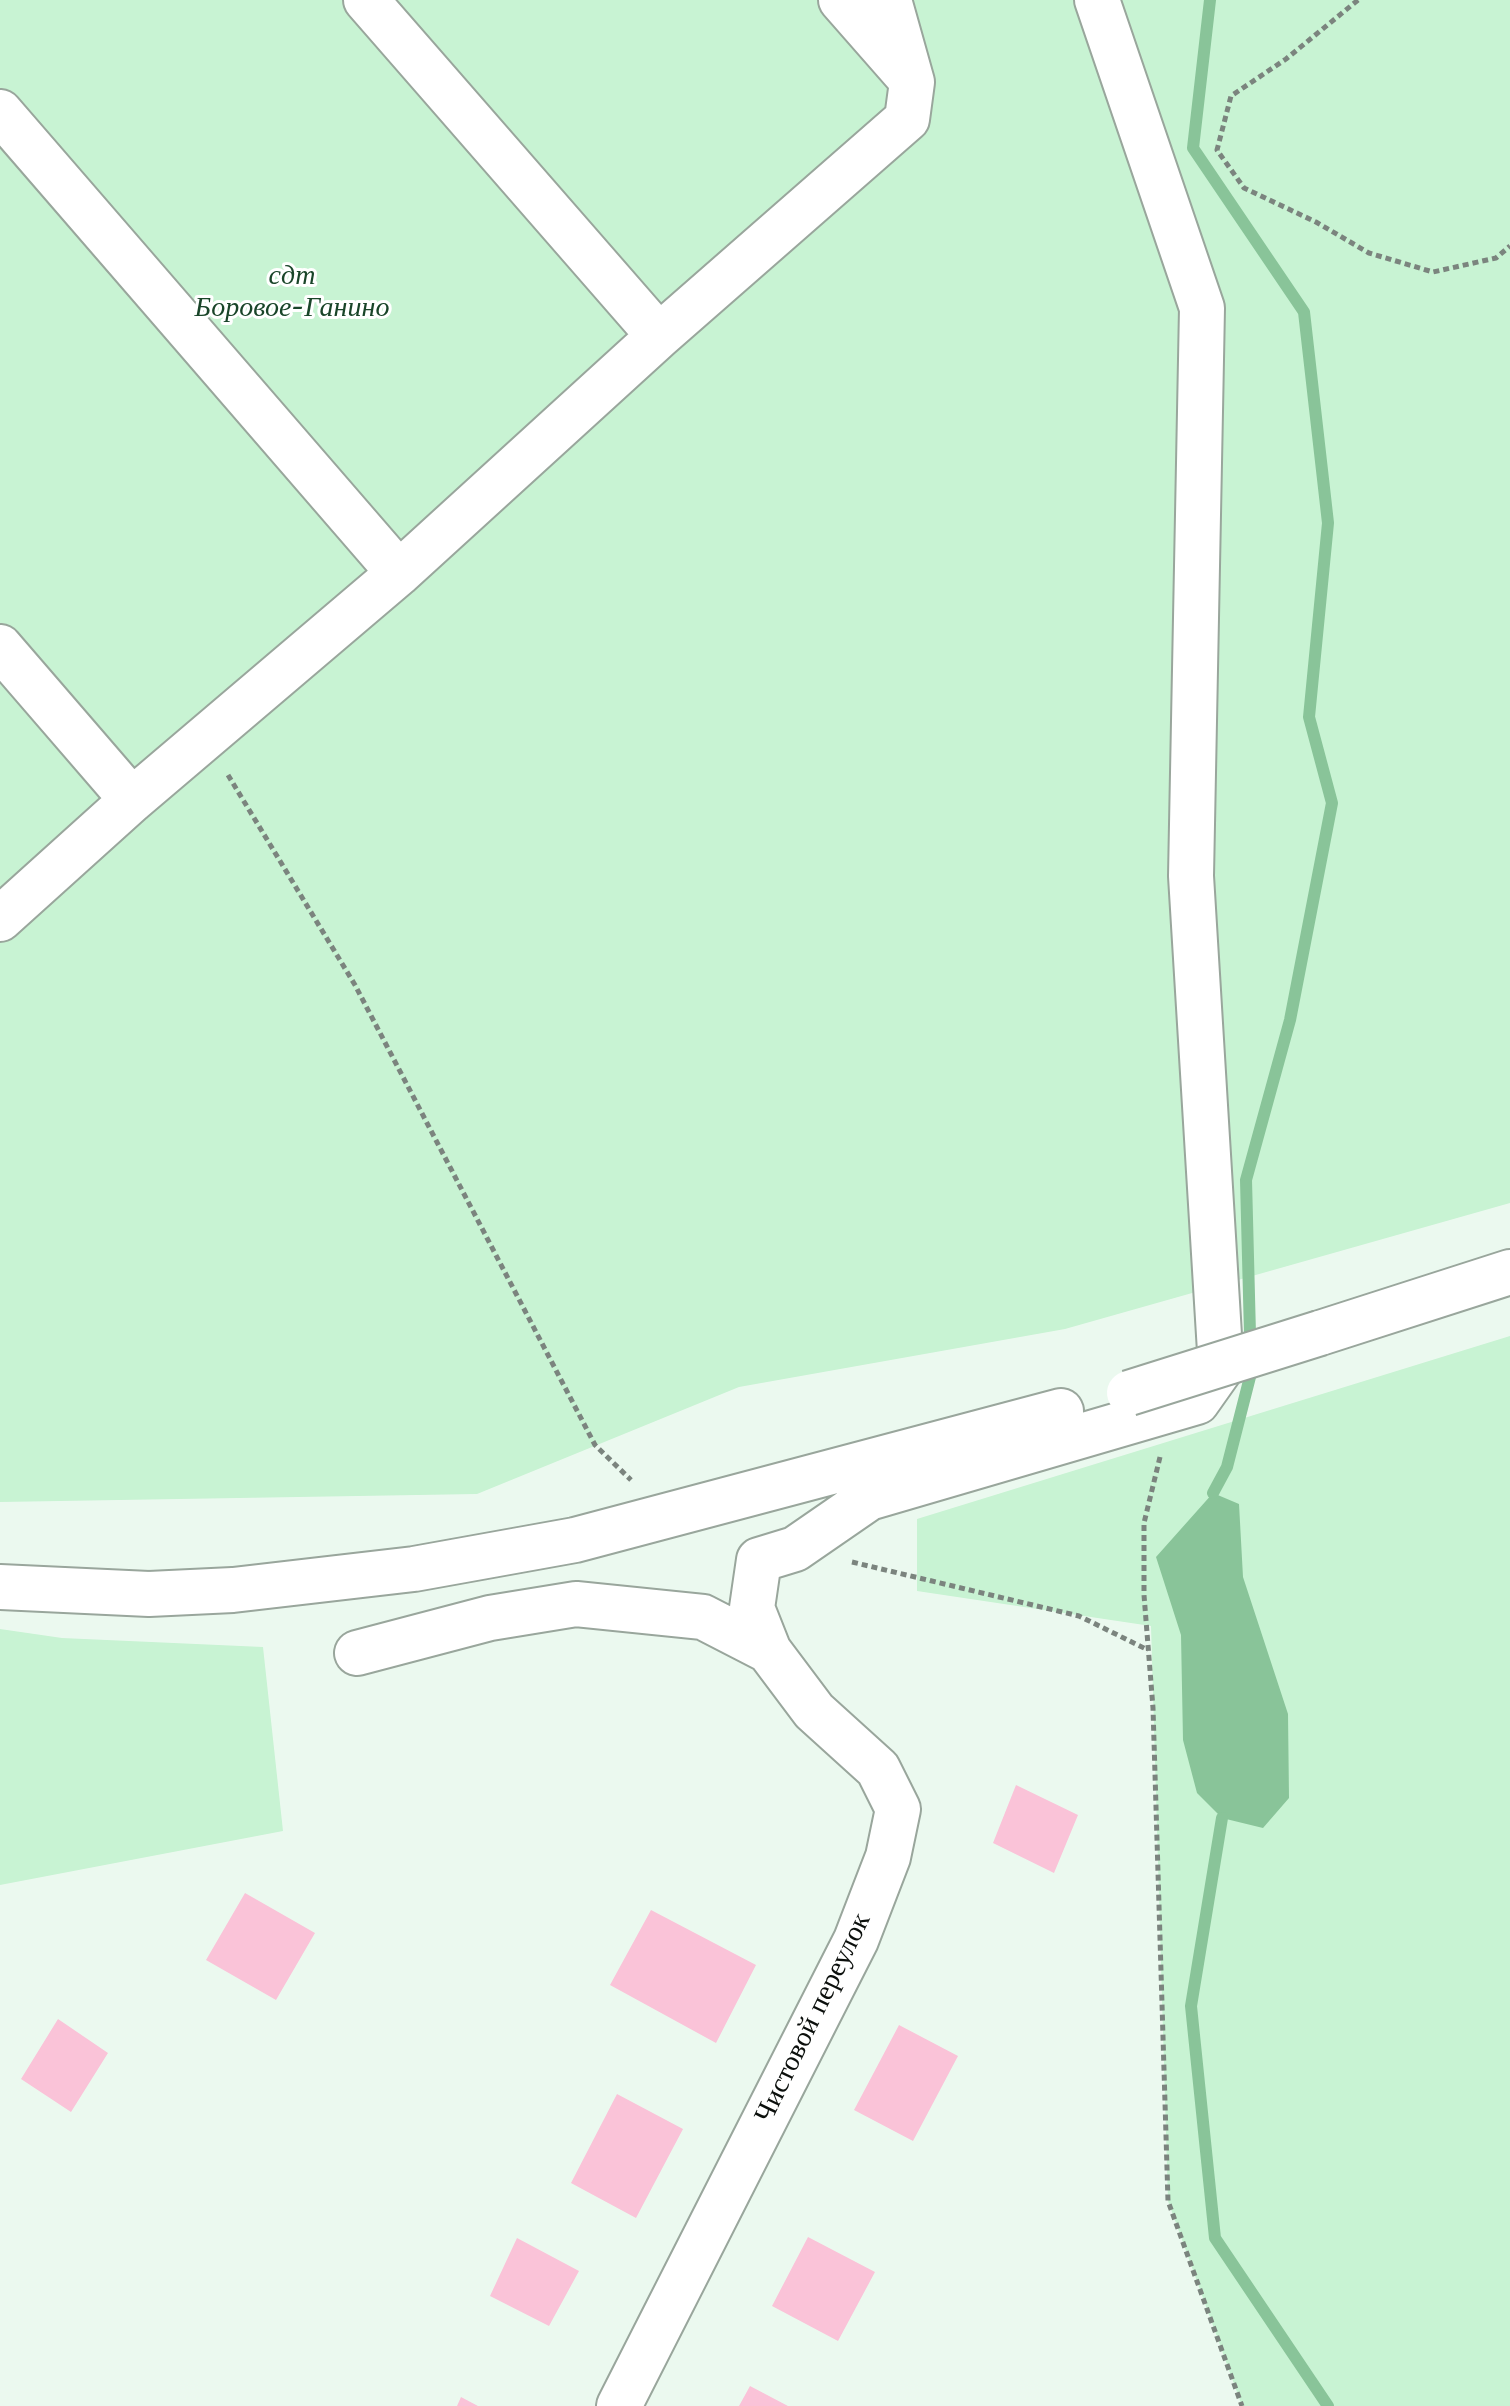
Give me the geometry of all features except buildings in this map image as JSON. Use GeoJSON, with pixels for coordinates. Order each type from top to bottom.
{"type":"FeatureCollection","features":[{"type":"Feature","properties":{"kind":"street"},"geometry":{"type":"LineString","coordinates":[[366,0],[659,336]]}},
{"type":"Feature","properties":{"kind":"street"},"geometry":{"type":"LineString","coordinates":[[841,0],[912,82]]}},
{"type":"Feature","properties":{"kind":"street"},"geometry":{"type":"LineString","coordinates":[[0,919],[132,800],[399,573],[659,336],[907,119],[912,82],[889,0]]}},
{"type":"Feature","properties":{"kind":"street"},"geometry":{"type":"LineString","coordinates":[[769,1651],[752,1608],[759,1560],[795,1549],[869,1498],[1197,1402],[1221,1368],[1191,876],[1202,308],[1097,0]]}},
{"type":"Feature","properties":{"kind":"street"},"geometry":{"type":"LineString","coordinates":[[0,112],[399,573]]}},
{"type":"Feature","properties":{"kind":"street"},"geometry":{"type":"LineString","coordinates":[[0,647],[132,800]]}},
{"type":"Feature","properties":{"kind":"street"},"geometry":{"type":"LineString","coordinates":[[0,1587],[149,1594],[233,1590],[429,1567],[575,1540],[1129,1393],[1510,1272]]}},
{"type":"Feature","properties":{"kind":"street"},"geometry":{"type":"LineString","coordinates":[[357,1653],[490,1618],[576,1604],[703,1617],[769,1651]]}},
{"type":"Feature","properties":{"kind":"street","name":"Чистовой переулок"},"geometry":{"type":"LineString","coordinates":[[619,2406],[856,1940],[888,1857],[898,1809],[878,1769],[814,1711],[769,1651]]}},
{"type":"Feature","properties":{"kind":"path"},"geometry":{"type":"LineString","coordinates":[[1358,0],[1286,59],[1231,96],[1217,150],[1244,188],[1316,222],[1369,253],[1433,272],[1496,258],[1510,246]]}},
{"type":"Feature","properties":{"kind":"path"},"geometry":{"type":"LineString","coordinates":[[205,737],[355,985],[595,1445],[667,1516]]}},
{"type":"Feature","properties":{"kind":"path"},"geometry":{"type":"LineString","coordinates":[[1172,1409],[1144,1523],[1168,2201],[1242,2406]]}},
{"type":"Feature","properties":{"kind":"path"},"geometry":{"type":"LineString","coordinates":[[795,1549],[1079,1616],[1149,1651]]}},
{"type":"Feature","properties":{"kind":"green space","name":"сдт Боровое-Ганино"},"geometry":{"type":"Polygon","coordinates":[[[0,0],[1510,0],[1510,1203],[1065,1329],[739,1387],[477,1494],[0,1502],[0,0]]]}},
{"type":"Feature","properties":{"kind":"green space"},"geometry":{"type":"Polygon","coordinates":[[[1510,1336],[1510,2406],[1242,2406],[1168,2201],[1151,1626],[917,1591],[917,1519],[1510,1336]]]}},
{"type":"Feature","properties":{"kind":"green space"},"geometry":{"type":"Polygon","coordinates":[[[0,1629],[62,1638],[263,1647],[283,1831],[0,1885],[0,1629]]]}},
{"type":"Feature","properties":{"kind":"shaded area"},"geometry":{"type":"Polygon","coordinates":[[[1213,1493],[1239,1504],[1243,1577],[1288,1714],[1289,1798],[1263,1828],[1222,1818],[1197,1793],[1183,1740],[1181,1635],[1156,1557],[1213,1493]]]}},
{"type":"Feature","properties":{"kind":"waterway"},"geometry":{"type":"LineString","coordinates":[[1210,0],[1193,148],[1304,312],[1328,523],[1309,717],[1332,803],[1290,1020],[1246,1180],[1251,1373],[1227,1467],[1213,1493]]}},
{"type":"Feature","properties":{"kind":"waterway"},"geometry":{"type":"LineString","coordinates":[[1222,1818],[1191,2006],[1215,2238],[1328,2406]]}}]}
